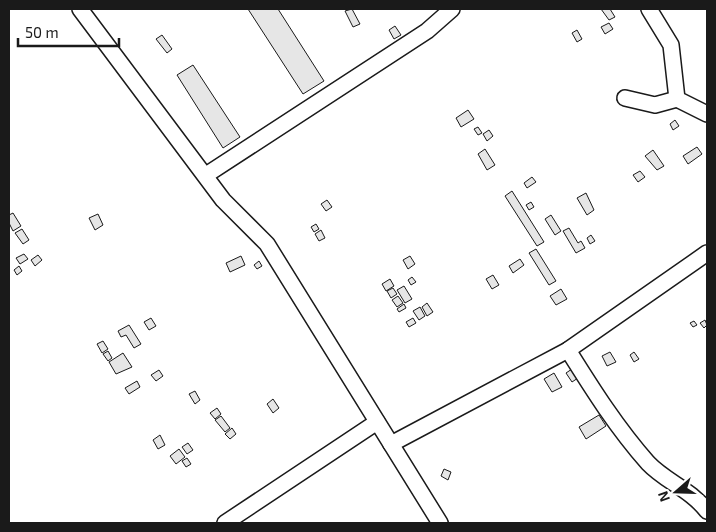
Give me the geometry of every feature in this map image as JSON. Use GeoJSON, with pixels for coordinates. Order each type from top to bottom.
{"type":"FeatureCollection","features":[{"type":"Feature","properties":{"kind":"street"},"geometry":{"type":"LineString","coordinates":[[80,9],[223,200],[267,244],[440,523]]}},
{"type":"Feature","properties":{"kind":"street"},"geometry":{"type":"LineString","coordinates":[[206,176],[427,31],[452,9]]}},
{"type":"Feature","properties":{"kind":"street"},"geometry":{"type":"LineString","coordinates":[[649,9],[671,45],[678,99]]}},
{"type":"Feature","properties":{"kind":"street"},"geometry":{"type":"LineString","coordinates":[[625,98],[655,105],[678,99],[707,114]]}},
{"type":"Feature","properties":{"kind":"street"},"geometry":{"type":"LineString","coordinates":[[391,444],[568,350],[707,253]]}},
{"type":"Feature","properties":{"kind":"street"},"geometry":{"type":"LineString","coordinates":[[568,350],[606,410],[649,464],[672,482],[688,491],[707,511]]}},
{"type":"Feature","properties":{"kind":"street"},"geometry":{"type":"LineString","coordinates":[[225,523],[377,422]]}},
{"type":"Feature","properties":{"kind":"building"},"geometry":{"type":"Polygon","coordinates":[[[248,9],[278,9],[324,81],[303,94],[248,9]]]}},
{"type":"Feature","properties":{"kind":"building"},"geometry":{"type":"Polygon","coordinates":[[[352,9],[360,24],[353,27],[345,11],[352,9]]]}},
{"type":"Feature","properties":{"kind":"building"},"geometry":{"type":"Polygon","coordinates":[[[601,9],[610,9],[615,17],[609,20],[601,9]]]}},
{"type":"Feature","properties":{"kind":"building"},"geometry":{"type":"Polygon","coordinates":[[[609,23],[613,29],[605,34],[601,27],[609,23]]]}},
{"type":"Feature","properties":{"kind":"building"},"geometry":{"type":"Polygon","coordinates":[[[395,26],[401,35],[394,39],[389,30],[395,26]]]}},
{"type":"Feature","properties":{"kind":"building"},"geometry":{"type":"Polygon","coordinates":[[[577,30],[582,39],[577,42],[572,33],[577,30]]]}},
{"type":"Feature","properties":{"kind":"building"},"geometry":{"type":"Polygon","coordinates":[[[162,35],[172,49],[167,53],[156,39],[162,35]]]}},
{"type":"Feature","properties":{"kind":"building"},"geometry":{"type":"Polygon","coordinates":[[[193,65],[240,137],[223,148],[177,75],[193,65]]]}},
{"type":"Feature","properties":{"kind":"building"},"geometry":{"type":"Polygon","coordinates":[[[468,110],[474,119],[461,127],[456,118],[468,110]]]}},
{"type":"Feature","properties":{"kind":"building"},"geometry":{"type":"Polygon","coordinates":[[[675,120],[679,126],[673,130],[670,124],[675,120]]]}},
{"type":"Feature","properties":{"kind":"building"},"geometry":{"type":"Polygon","coordinates":[[[478,127],[482,133],[478,135],[474,129],[478,127]]]}},
{"type":"Feature","properties":{"kind":"building"},"geometry":{"type":"Polygon","coordinates":[[[489,130],[493,136],[487,141],[483,134],[489,130]]]}},
{"type":"Feature","properties":{"kind":"building"},"geometry":{"type":"Polygon","coordinates":[[[697,147],[702,154],[688,164],[683,156],[697,147]]]}},
{"type":"Feature","properties":{"kind":"building"},"geometry":{"type":"Polygon","coordinates":[[[485,149],[495,165],[487,170],[478,154],[485,149]]]}},
{"type":"Feature","properties":{"kind":"building"},"geometry":{"type":"Polygon","coordinates":[[[653,150],[664,166],[657,170],[645,156],[653,150]]]}},
{"type":"Feature","properties":{"kind":"building"},"geometry":{"type":"Polygon","coordinates":[[[640,171],[645,177],[638,182],[633,175],[640,171]]]}},
{"type":"Feature","properties":{"kind":"building"},"geometry":{"type":"Polygon","coordinates":[[[532,177],[536,182],[527,188],[524,183],[532,177]]]}},
{"type":"Feature","properties":{"kind":"building"},"geometry":{"type":"Polygon","coordinates":[[[512,191],[544,242],[537,246],[505,196],[512,191]]]}},
{"type":"Feature","properties":{"kind":"building"},"geometry":{"type":"Polygon","coordinates":[[[586,193],[594,210],[587,215],[577,198],[586,193]]]}},
{"type":"Feature","properties":{"kind":"building"},"geometry":{"type":"Polygon","coordinates":[[[327,200],[332,207],[326,211],[321,204],[327,200]]]}},
{"type":"Feature","properties":{"kind":"building"},"geometry":{"type":"Polygon","coordinates":[[[531,202],[534,207],[529,210],[526,205],[531,202]]]}},
{"type":"Feature","properties":{"kind":"building"},"geometry":{"type":"Polygon","coordinates":[[[13,213],[21,226],[13,231],[9,223],[9,215],[13,213]]]}},
{"type":"Feature","properties":{"kind":"building"},"geometry":{"type":"Polygon","coordinates":[[[98,214],[103,225],[95,230],[89,218],[98,214]]]}},
{"type":"Feature","properties":{"kind":"building"},"geometry":{"type":"Polygon","coordinates":[[[551,215],[561,231],[555,235],[545,219],[551,215]]]}},
{"type":"Feature","properties":{"kind":"building"},"geometry":{"type":"Polygon","coordinates":[[[316,224],[319,229],[314,232],[311,227],[316,224]]]}},
{"type":"Feature","properties":{"kind":"building"},"geometry":{"type":"Polygon","coordinates":[[[569,228],[578,243],[581,241],[585,248],[576,253],[563,231],[569,228]]]}},
{"type":"Feature","properties":{"kind":"building"},"geometry":{"type":"Polygon","coordinates":[[[22,229],[29,240],[23,244],[15,233],[22,229]]]}},
{"type":"Feature","properties":{"kind":"building"},"geometry":{"type":"Polygon","coordinates":[[[321,230],[325,238],[319,241],[315,234],[321,230]]]}},
{"type":"Feature","properties":{"kind":"building"},"geometry":{"type":"Polygon","coordinates":[[[591,235],[595,241],[590,244],[587,238],[591,235]]]}},
{"type":"Feature","properties":{"kind":"building"},"geometry":{"type":"Polygon","coordinates":[[[536,249],[556,281],[549,285],[529,253],[536,249]]]}},
{"type":"Feature","properties":{"kind":"building"},"geometry":{"type":"Polygon","coordinates":[[[24,254],[28,259],[20,264],[16,258],[24,254]]]}},
{"type":"Feature","properties":{"kind":"building"},"geometry":{"type":"Polygon","coordinates":[[[38,255],[42,260],[35,266],[31,260],[38,255]]]}},
{"type":"Feature","properties":{"kind":"building"},"geometry":{"type":"Polygon","coordinates":[[[241,256],[245,265],[230,272],[226,263],[241,256]]]}},
{"type":"Feature","properties":{"kind":"building"},"geometry":{"type":"Polygon","coordinates":[[[410,256],[415,264],[408,269],[403,260],[410,256]]]}},
{"type":"Feature","properties":{"kind":"building"},"geometry":{"type":"Polygon","coordinates":[[[520,259],[524,265],[513,273],[509,266],[520,259]]]}},
{"type":"Feature","properties":{"kind":"building"},"geometry":{"type":"Polygon","coordinates":[[[259,261],[262,266],[257,269],[254,265],[259,261]]]}},
{"type":"Feature","properties":{"kind":"building"},"geometry":{"type":"Polygon","coordinates":[[[19,266],[22,271],[17,275],[14,270],[19,266]]]}},
{"type":"Feature","properties":{"kind":"building"},"geometry":{"type":"Polygon","coordinates":[[[493,275],[499,285],[492,289],[486,279],[493,275]]]}},
{"type":"Feature","properties":{"kind":"building"},"geometry":{"type":"Polygon","coordinates":[[[412,277],[416,282],[411,285],[408,280],[412,277]]]}},
{"type":"Feature","properties":{"kind":"building"},"geometry":{"type":"Polygon","coordinates":[[[390,279],[394,286],[386,291],[382,284],[390,279]]]}},
{"type":"Feature","properties":{"kind":"building"},"geometry":{"type":"Polygon","coordinates":[[[404,286],[412,299],[405,303],[397,290],[404,286]]]}},
{"type":"Feature","properties":{"kind":"building"},"geometry":{"type":"Polygon","coordinates":[[[393,288],[397,294],[391,298],[387,291],[393,288]]]}},
{"type":"Feature","properties":{"kind":"building"},"geometry":{"type":"Polygon","coordinates":[[[561,289],[567,299],[556,305],[550,296],[561,289]]]}},
{"type":"Feature","properties":{"kind":"building"},"geometry":{"type":"Polygon","coordinates":[[[398,296],[403,303],[397,307],[392,300],[398,296]]]}},
{"type":"Feature","properties":{"kind":"building"},"geometry":{"type":"Polygon","coordinates":[[[427,303],[433,312],[427,316],[422,307],[427,303]]]}},
{"type":"Feature","properties":{"kind":"building"},"geometry":{"type":"Polygon","coordinates":[[[404,304],[406,308],[399,312],[397,309],[404,304]]]}},
{"type":"Feature","properties":{"kind":"building"},"geometry":{"type":"Polygon","coordinates":[[[420,307],[425,316],[419,320],[413,311],[420,307]]]}},
{"type":"Feature","properties":{"kind":"building"},"geometry":{"type":"Polygon","coordinates":[[[151,318],[156,326],[149,330],[144,322],[151,318]]]}},
{"type":"Feature","properties":{"kind":"building"},"geometry":{"type":"Polygon","coordinates":[[[413,318],[416,323],[409,327],[406,322],[413,318]]]}},
{"type":"Feature","properties":{"kind":"building"},"geometry":{"type":"Polygon","coordinates":[[[705,320],[707,325],[704,328],[700,323],[705,320]]]}},
{"type":"Feature","properties":{"kind":"building"},"geometry":{"type":"Polygon","coordinates":[[[694,321],[697,325],[693,327],[690,323],[694,321]]]}},
{"type":"Feature","properties":{"kind":"building"},"geometry":{"type":"Polygon","coordinates":[[[129,325],[141,344],[134,348],[126,335],[121,337],[118,331],[129,325]]]}},
{"type":"Feature","properties":{"kind":"building"},"geometry":{"type":"Polygon","coordinates":[[[103,341],[108,349],[102,353],[97,344],[103,341]]]}},
{"type":"Feature","properties":{"kind":"building"},"geometry":{"type":"Polygon","coordinates":[[[108,351],[112,358],[108,361],[103,354],[108,351]]]}},
{"type":"Feature","properties":{"kind":"building"},"geometry":{"type":"Polygon","coordinates":[[[610,352],[616,362],[607,366],[602,356],[610,352]]]}},
{"type":"Feature","properties":{"kind":"building"},"geometry":{"type":"Polygon","coordinates":[[[634,352],[639,359],[634,362],[630,355],[634,352]]]}},
{"type":"Feature","properties":{"kind":"building"},"geometry":{"type":"Polygon","coordinates":[[[123,353],[132,367],[116,374],[109,362],[123,353]]]}},
{"type":"Feature","properties":{"kind":"building"},"geometry":{"type":"Polygon","coordinates":[[[572,369],[578,378],[572,382],[566,373],[572,369]]]}},
{"type":"Feature","properties":{"kind":"building"},"geometry":{"type":"Polygon","coordinates":[[[159,370],[163,376],[156,381],[151,375],[159,370]]]}},
{"type":"Feature","properties":{"kind":"building"},"geometry":{"type":"Polygon","coordinates":[[[554,373],[562,387],[552,392],[544,379],[554,373]]]}},
{"type":"Feature","properties":{"kind":"building"},"geometry":{"type":"Polygon","coordinates":[[[137,381],[140,387],[129,394],[125,388],[137,381]]]}},
{"type":"Feature","properties":{"kind":"building"},"geometry":{"type":"Polygon","coordinates":[[[195,391],[200,400],[195,404],[189,394],[195,391]]]}},
{"type":"Feature","properties":{"kind":"building"},"geometry":{"type":"Polygon","coordinates":[[[273,399],[279,408],[273,413],[267,404],[273,399]]]}},
{"type":"Feature","properties":{"kind":"building"},"geometry":{"type":"Polygon","coordinates":[[[217,408],[221,414],[215,419],[210,413],[217,408]]]}},
{"type":"Feature","properties":{"kind":"building"},"geometry":{"type":"Polygon","coordinates":[[[599,415],[606,426],[586,439],[579,427],[599,415]]]}},
{"type":"Feature","properties":{"kind":"building"},"geometry":{"type":"Polygon","coordinates":[[[221,416],[230,428],[225,432],[215,420],[221,416]]]}},
{"type":"Feature","properties":{"kind":"building"},"geometry":{"type":"Polygon","coordinates":[[[232,428],[236,434],[230,439],[225,434],[232,428]]]}},
{"type":"Feature","properties":{"kind":"building"},"geometry":{"type":"Polygon","coordinates":[[[160,435],[165,445],[158,449],[153,440],[160,435]]]}},
{"type":"Feature","properties":{"kind":"building"},"geometry":{"type":"Polygon","coordinates":[[[188,443],[193,450],[187,454],[182,447],[188,443]]]}},
{"type":"Feature","properties":{"kind":"building"},"geometry":{"type":"Polygon","coordinates":[[[179,449],[185,457],[176,464],[170,456],[179,449]]]}},
{"type":"Feature","properties":{"kind":"building"},"geometry":{"type":"Polygon","coordinates":[[[187,458],[191,464],[186,467],[182,461],[187,458]]]}},
{"type":"Feature","properties":{"kind":"building"},"geometry":{"type":"Polygon","coordinates":[[[444,469],[451,472],[448,480],[441,476],[444,469]]]}}]}
